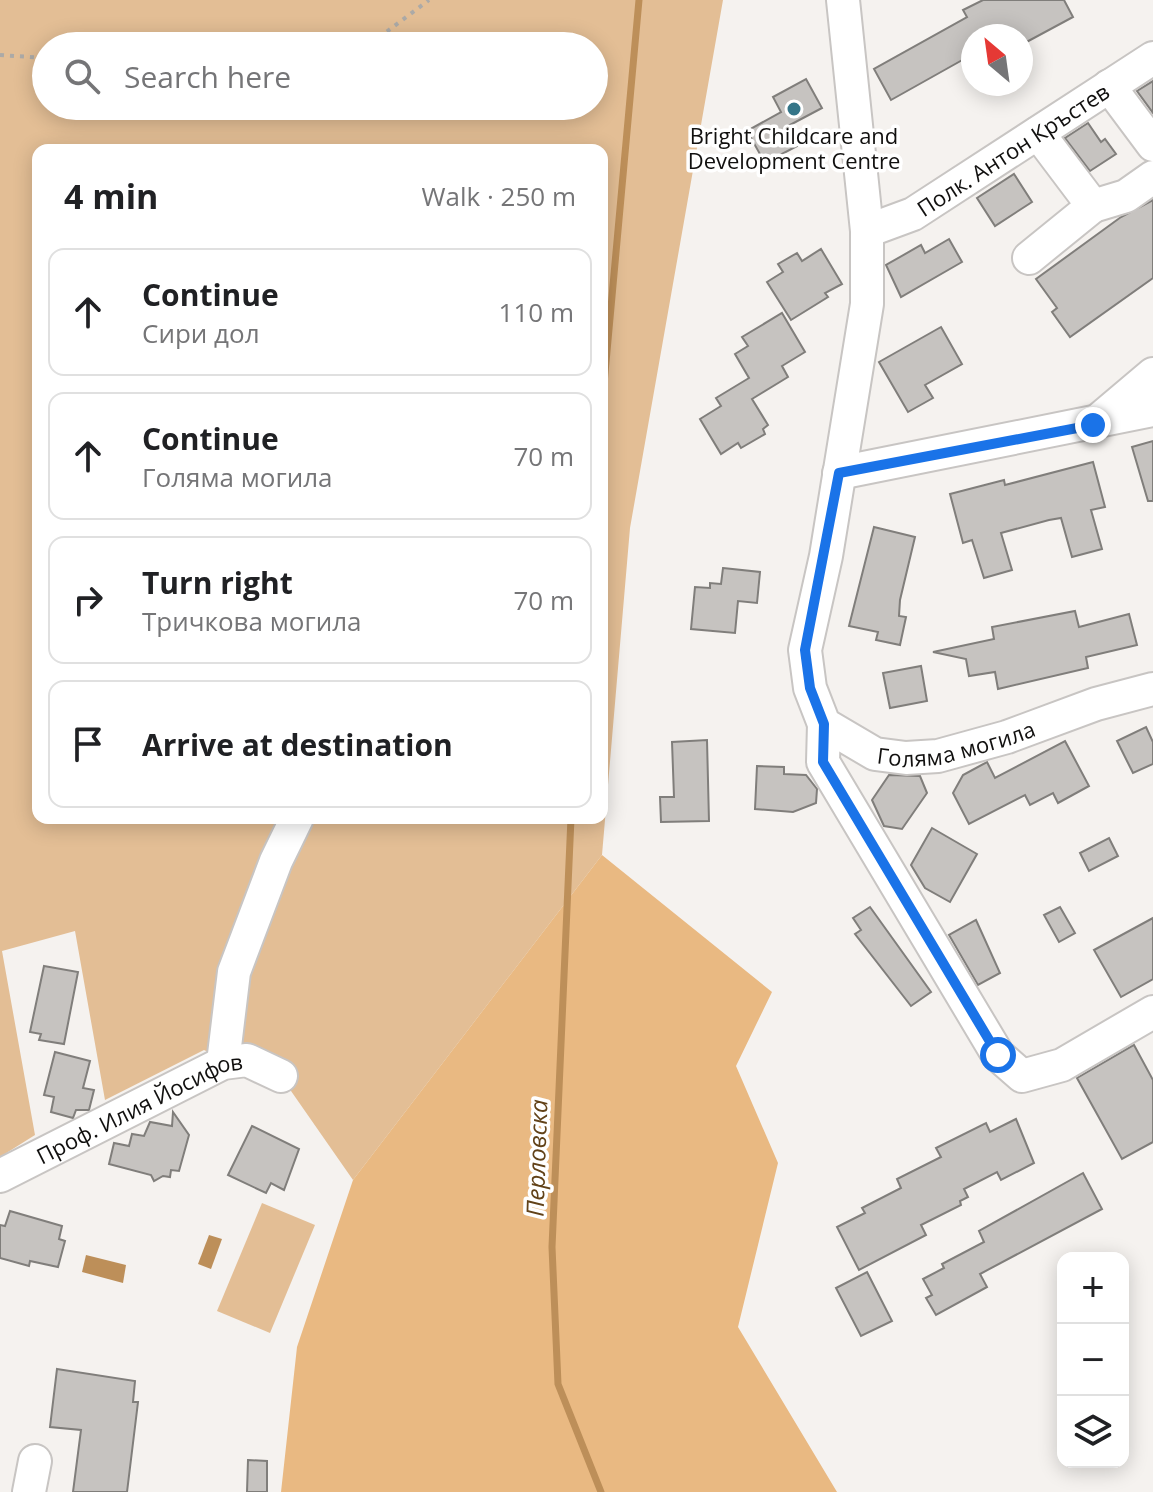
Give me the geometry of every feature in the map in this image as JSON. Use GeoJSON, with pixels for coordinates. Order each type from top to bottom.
{"type":"FeatureCollection","features":[{"type":"Feature","properties":{"kind":"street"},"geometry":{"type":"LineString","coordinates":[[843,0],[867,231],[867,304],[805,650],[810,688],[824,724],[823,762],[998,1055],[1022,1076],[1062,1065],[1153,1012]]}},
{"type":"Feature","properties":{"kind":"street","name":"Полк. Антон Кръстев"},"geometry":{"type":"LineString","coordinates":[[867,231],[913,214],[1153,58]]}},
{"type":"Feature","properties":{"kind":"street"},"geometry":{"type":"LineString","coordinates":[[1109,86],[1153,145]]}},
{"type":"Feature","properties":{"kind":"street"},"geometry":{"type":"LineString","coordinates":[[1038,133],[1093,206]]}},
{"type":"Feature","properties":{"kind":"street"},"geometry":{"type":"LineString","coordinates":[[1029,258],[1093,206],[1126,196],[1153,177]]}},
{"type":"Feature","properties":{"kind":"street"},"geometry":{"type":"LineString","coordinates":[[1093,425],[1153,374]]}},
{"type":"Feature","properties":{"kind":"street"},"geometry":{"type":"LineString","coordinates":[[839,473],[1093,425],[1153,410]]}},
{"type":"Feature","properties":{"kind":"street","name":"Голяма могила"},"geometry":{"type":"LineString","coordinates":[[824,724],[875,754],[906,758],[938,756],[1007,737],[1096,704],[1153,689]]}},
{"type":"Feature","properties":{"kind":"street"},"geometry":{"type":"LineString","coordinates":[[223,1063],[234,972],[276,861],[294,824]]}},
{"type":"Feature","properties":{"kind":"street","name":"Проф. Илия Йосифов"},"geometry":{"type":"LineString","coordinates":[[0,1176],[223,1063],[247,1060],[281,1076]]}},
{"type":"Feature","properties":{"kind":"path"},"geometry":{"type":"LineString","coordinates":[[386,32],[429,0]]}},
{"type":"Feature","properties":{"kind":"path"},"geometry":{"type":"LineString","coordinates":[[0,55],[32,57]]}},
{"type":"Feature","properties":{"kind":"shaded area"},"geometry":{"type":"Polygon","coordinates":[[[0,0],[723,0],[630,528],[608,785],[608,144],[32,144],[32,824],[605,824],[602,855],[353,1180],[291,1091],[204,1050],[105,1100],[75,931],[2,951],[35,1135],[0,1157],[0,0]]]}},
{"type":"Feature","properties":{"kind":"shaded area"},"geometry":{"type":"Polygon","coordinates":[[[602,855],[772,992],[736,1066],[778,1163],[738,1327],[837,1492],[281,1492],[297,1347],[353,1180],[602,855]]]}},
{"type":"Feature","properties":{"kind":"shaded area"},"geometry":{"type":"Polygon","coordinates":[[[262,1203],[315,1225],[270,1333],[217,1311],[262,1203]]]}},
{"type":"Feature","properties":{"kind":"shaded area"},"geometry":{"type":"Polygon","coordinates":[[[209,1235],[222,1239],[211,1269],[198,1264],[209,1235]]]}},
{"type":"Feature","properties":{"kind":"shaded area"},"geometry":{"type":"Polygon","coordinates":[[[86,1255],[126,1265],[123,1283],[82,1272],[86,1255]]]}},
{"type":"Feature","properties":{"kind":"building"},"geometry":{"type":"Polygon","coordinates":[[[983,0],[1064,0],[1073,17],[1033,39],[1033,24],[961,24],[961,61],[891,100],[874,69],[967,17],[963,10],[983,0]]]}},
{"type":"Feature","properties":{"kind":"building"},"geometry":{"type":"Polygon","coordinates":[[[806,79],[822,108],[788,126],[799,145],[765,163],[747,131],[781,112],[773,97],[806,79]]]}},
{"type":"Feature","properties":{"kind":"building"},"geometry":{"type":"Polygon","coordinates":[[[1153,81],[1153,113],[1137,91],[1153,81]]]}},
{"type":"Feature","properties":{"kind":"building"},"geometry":{"type":"Polygon","coordinates":[[[1088,123],[1101,142],[1105,139],[1116,154],[1090,171],[1065,138],[1088,123]]]}},
{"type":"Feature","properties":{"kind":"building"},"geometry":{"type":"Polygon","coordinates":[[[1014,174],[1032,202],[995,226],[977,198],[1014,174]]]}},
{"type":"Feature","properties":{"kind":"building"},"geometry":{"type":"Polygon","coordinates":[[[1153,200],[1153,278],[1070,337],[1052,312],[1057,308],[1036,279],[1121,217],[1153,200]]]}},
{"type":"Feature","properties":{"kind":"building"},"geometry":{"type":"Polygon","coordinates":[[[949,239],[962,262],[901,297],[886,265],[921,245],[925,253],[949,239]]]}},
{"type":"Feature","properties":{"kind":"building"},"geometry":{"type":"Polygon","coordinates":[[[821,249],[842,284],[825,293],[828,297],[791,320],[767,282],[783,272],[778,264],[797,253],[802,261],[821,249]]]}},
{"type":"Feature","properties":{"kind":"building"},"geometry":{"type":"Polygon","coordinates":[[[782,313],[805,352],[782,366],[788,377],[752,399],[768,425],[763,429],[765,434],[741,448],[738,443],[721,454],[700,419],[721,406],[716,398],[749,378],[735,354],[748,346],[742,337],[782,313]]]}},
{"type":"Feature","properties":{"kind":"building"},"geometry":{"type":"Polygon","coordinates":[[[941,327],[962,364],[925,385],[933,398],[908,412],[879,362],[941,327]]]}},
{"type":"Feature","properties":{"kind":"building"},"geometry":{"type":"Polygon","coordinates":[[[1153,441],[1153,501],[1148,501],[1132,447],[1153,441]]]}},
{"type":"Feature","properties":{"kind":"building"},"geometry":{"type":"Polygon","coordinates":[[[1093,462],[1105,507],[1091,510],[1102,549],[1072,557],[1061,518],[1049,520],[1001,533],[1012,570],[984,578],[972,540],[963,543],[950,494],[1004,480],[1005,485],[1093,462]]]}},
{"type":"Feature","properties":{"kind":"building"},"geometry":{"type":"Polygon","coordinates":[[[874,527],[915,537],[900,600],[899,616],[906,617],[900,645],[876,640],[878,632],[849,626],[874,527]]]}},
{"type":"Feature","properties":{"kind":"building"},"geometry":{"type":"Polygon","coordinates":[[[723,568],[760,572],[757,603],[738,601],[735,633],[691,629],[695,587],[710,588],[710,583],[721,584],[723,568]]]}},
{"type":"Feature","properties":{"kind":"building"},"geometry":{"type":"Polygon","coordinates":[[[1075,611],[1079,627],[1129,614],[1137,645],[1086,657],[1088,668],[998,689],[995,672],[969,676],[966,659],[933,652],[994,639],[992,627],[1075,611]]]}},
{"type":"Feature","properties":{"kind":"building"},"geometry":{"type":"Polygon","coordinates":[[[921,666],[927,701],[890,708],[883,673],[921,666]]]}},
{"type":"Feature","properties":{"kind":"building"},"geometry":{"type":"Polygon","coordinates":[[[1146,727],[1153,742],[1153,764],[1133,773],[1117,741],[1146,727]]]}},
{"type":"Feature","properties":{"kind":"building"},"geometry":{"type":"Polygon","coordinates":[[[707,740],[709,821],[661,822],[660,797],[674,797],[672,742],[707,740]]]}},
{"type":"Feature","properties":{"kind":"building"},"geometry":{"type":"Polygon","coordinates":[[[1065,741],[1089,786],[1058,803],[1053,793],[1030,805],[1025,795],[969,824],[953,793],[963,775],[987,762],[995,778],[1065,741]]]}},
{"type":"Feature","properties":{"kind":"building"},"geometry":{"type":"Polygon","coordinates":[[[757,766],[784,767],[784,774],[806,775],[817,789],[816,803],[793,812],[755,809],[757,766]]]}},
{"type":"Feature","properties":{"kind":"building"},"geometry":{"type":"Polygon","coordinates":[[[889,775],[920,776],[927,793],[902,829],[884,826],[872,800],[889,775]]]}},
{"type":"Feature","properties":{"kind":"building"},"geometry":{"type":"Polygon","coordinates":[[[932,828],[977,854],[950,902],[925,888],[911,865],[932,828]]]}},
{"type":"Feature","properties":{"kind":"building"},"geometry":{"type":"Polygon","coordinates":[[[1109,838],[1118,856],[1089,871],[1080,853],[1109,838]]]}},
{"type":"Feature","properties":{"kind":"building"},"geometry":{"type":"Polygon","coordinates":[[[870,907],[931,992],[911,1006],[855,934],[861,930],[853,918],[870,907]]]}},
{"type":"Feature","properties":{"kind":"building"},"geometry":{"type":"Polygon","coordinates":[[[1060,907],[1075,933],[1059,942],[1044,915],[1060,907]]]}},
{"type":"Feature","properties":{"kind":"building"},"geometry":{"type":"Polygon","coordinates":[[[1153,918],[1153,979],[1121,997],[1094,950],[1153,918]]]}},
{"type":"Feature","properties":{"kind":"building"},"geometry":{"type":"Polygon","coordinates":[[[976,920],[1000,973],[978,985],[949,935],[976,920]]]}},
{"type":"Feature","properties":{"kind":"building"},"geometry":{"type":"Polygon","coordinates":[[[44,966],[78,972],[64,1044],[39,1040],[41,1034],[30,1032],[44,966]]]}},
{"type":"Feature","properties":{"kind":"building"},"geometry":{"type":"Polygon","coordinates":[[[1134,1045],[1153,1080],[1153,1142],[1122,1159],[1077,1078],[1134,1045]]]}},
{"type":"Feature","properties":{"kind":"building"},"geometry":{"type":"Polygon","coordinates":[[[55,1052],[90,1061],[83,1088],[94,1090],[89,1110],[76,1110],[73,1118],[51,1112],[54,1097],[44,1095],[55,1052]]]}},
{"type":"Feature","properties":{"kind":"building"},"geometry":{"type":"Polygon","coordinates":[[[173,1112],[189,1135],[179,1171],[171,1170],[170,1177],[163,1176],[154,1181],[151,1175],[109,1164],[114,1143],[129,1146],[132,1134],[144,1136],[150,1122],[172,1126],[173,1112]]]}},
{"type":"Feature","properties":{"kind":"building"},"geometry":{"type":"Polygon","coordinates":[[[1016,1119],[1034,1163],[1001,1180],[997,1172],[964,1189],[968,1197],[960,1201],[961,1205],[921,1225],[926,1235],[859,1270],[837,1227],[865,1213],[862,1208],[901,1188],[897,1179],[941,1157],[936,1148],[986,1123],[990,1132],[1016,1119]]]}},
{"type":"Feature","properties":{"kind":"building"},"geometry":{"type":"Polygon","coordinates":[[[252,1126],[299,1149],[284,1190],[271,1183],[266,1193],[228,1175],[252,1126]]]}},
{"type":"Feature","properties":{"kind":"building"},"geometry":{"type":"Polygon","coordinates":[[[1083,1173],[1102,1209],[980,1274],[987,1287],[936,1315],[926,1298],[932,1295],[923,1279],[944,1268],[942,1264],[984,1242],[979,1231],[1083,1173]]]}},
{"type":"Feature","properties":{"kind":"building"},"geometry":{"type":"Polygon","coordinates":[[[10,1211],[62,1226],[59,1239],[65,1241],[58,1267],[30,1261],[29,1266],[0,1258],[0,1225],[5,1226],[10,1211]]]}},
{"type":"Feature","properties":{"kind":"building"},"geometry":{"type":"Polygon","coordinates":[[[867,1272],[892,1321],[861,1336],[836,1288],[867,1272]]]}},
{"type":"Feature","properties":{"kind":"building"},"geometry":{"type":"Polygon","coordinates":[[[57,1369],[135,1381],[133,1402],[138,1402],[127,1492],[73,1492],[81,1430],[50,1427],[57,1369]]]}},
{"type":"Feature","properties":{"kind":"building"},"geometry":{"type":"Polygon","coordinates":[[[248,1460],[267,1461],[267,1492],[247,1492],[248,1460]]]}},
{"type":"Feature","properties":{"kind":"waterway","name":"Перловска"},"geometry":{"type":"LineString","coordinates":[[608,340],[639,0]]}},
{"type":"Feature","properties":{"kind":"waterway","name":"Перловска"},"geometry":{"type":"LineString","coordinates":[[571,824],[552,1247],[558,1384],[601,1492]]}},
{"type":"Feature","properties":{"kind":"place","name":"Bright Childcare and Development Centre"},"geometry":{"type":"Point","coordinates":[794,109]}},
{"type":"Feature","properties":{"kind":"route"},"geometry":{"type":"LineString","coordinates":[[998,1055],[823,762],[824,724],[810,688],[805,650],[826,556],[839,473],[1093,425]]}}]}
